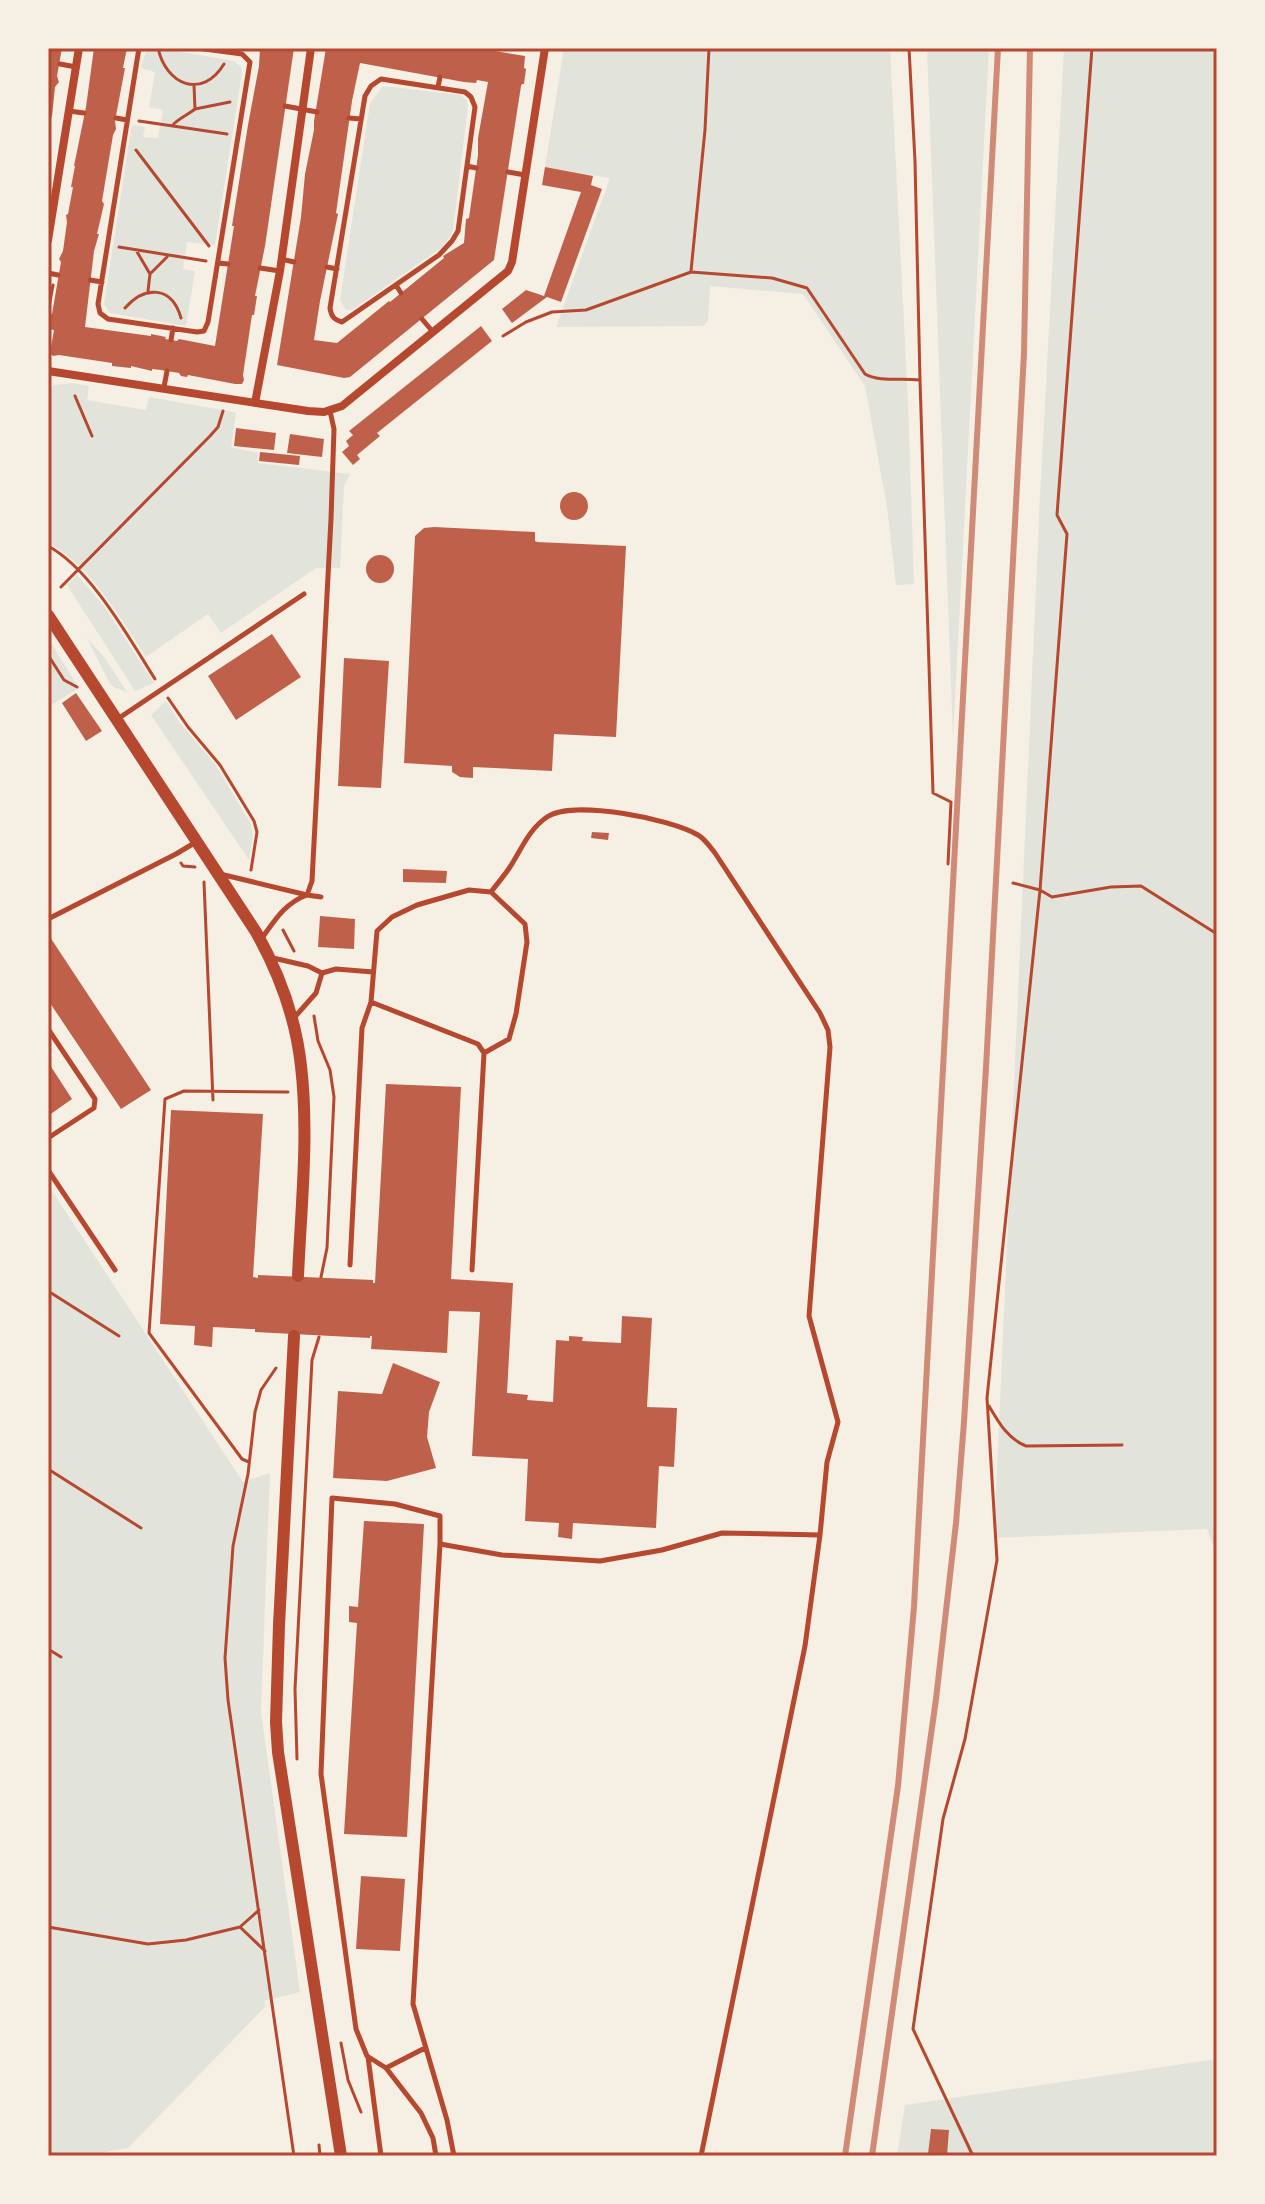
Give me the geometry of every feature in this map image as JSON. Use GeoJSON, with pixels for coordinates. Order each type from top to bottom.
{"type":"FeatureCollection","features":[{"type":"Feature","properties":{"kind":"street"},"geometry":{"type":"LineString","coordinates":[[48,236],[79,48]]}},
{"type":"Feature","properties":{"kind":"street"},"geometry":{"type":"LineString","coordinates":[[255,403],[280,271],[311,48]]}},
{"type":"Feature","properties":{"kind":"street"},"geometry":{"type":"LineString","coordinates":[[48,371],[308,411],[342,406],[508,271],[512,262],[545,48]]}},
{"type":"Feature","properties":{"kind":"street"},"geometry":{"type":"LineString","coordinates":[[48,615],[261,940],[280,982],[301,1065],[304,1105],[298,1276]]}},
{"type":"Feature","properties":{"kind":"street"},"geometry":{"type":"LineString","coordinates":[[294,1336],[276,1722],[278,1752],[341,2156]]}},
{"type":"Feature","properties":{"kind":"lane"},"geometry":{"type":"LineString","coordinates":[[139,48],[98,304],[100,313],[108,319],[197,332],[204,331],[208,322],[250,62],[242,54],[197,48]]}},
{"type":"Feature","properties":{"kind":"lane"},"geometry":{"type":"LineString","coordinates":[[60,64],[76,67]]}},
{"type":"Feature","properties":{"kind":"lane"},"geometry":{"type":"LineString","coordinates":[[438,87],[440,77]]}},
{"type":"Feature","properties":{"kind":"lane"},"geometry":{"type":"LineString","coordinates":[[381,79],[465,92],[475,107],[458,231],[439,255],[342,322],[336,320],[330,308],[361,119],[365,96],[371,86],[381,79]]}},
{"type":"Feature","properties":{"kind":"lane"},"geometry":{"type":"LineString","coordinates":[[245,99],[253,101]]}},
{"type":"Feature","properties":{"kind":"lane"},"geometry":{"type":"LineString","coordinates":[[285,106],[317,112]]}},
{"type":"Feature","properties":{"kind":"lane"},"geometry":{"type":"LineString","coordinates":[[69,111],[84,113]]}},
{"type":"Feature","properties":{"kind":"lane"},"geometry":{"type":"LineString","coordinates":[[116,118],[127,120]]}},
{"type":"Feature","properties":{"kind":"lane"},"geometry":{"type":"LineString","coordinates":[[349,118],[361,119]]}},
{"type":"Feature","properties":{"kind":"lane"},"geometry":{"type":"LineString","coordinates":[[467,166],[476,168]]}},
{"type":"Feature","properties":{"kind":"lane"},"geometry":{"type":"LineString","coordinates":[[508,172],[526,175]]}},
{"type":"Feature","properties":{"kind":"lane"},"geometry":{"type":"LineString","coordinates":[[281,259],[294,262]]}},
{"type":"Feature","properties":{"kind":"lane"},"geometry":{"type":"LineString","coordinates":[[218,263],[228,264]]}},
{"type":"Feature","properties":{"kind":"lane"},"geometry":{"type":"LineString","coordinates":[[327,267],[337,269]]}},
{"type":"Feature","properties":{"kind":"lane"},"geometry":{"type":"LineString","coordinates":[[260,268],[280,271]]}},
{"type":"Feature","properties":{"kind":"lane"},"geometry":{"type":"LineString","coordinates":[[48,273],[58,275]]}},
{"type":"Feature","properties":{"kind":"lane"},"geometry":{"type":"LineString","coordinates":[[90,280],[102,282]]}},
{"type":"Feature","properties":{"kind":"lane"},"geometry":{"type":"LineString","coordinates":[[396,285],[401,293]]}},
{"type":"Feature","properties":{"kind":"lane"},"geometry":{"type":"LineString","coordinates":[[422,319],[434,333]]}},
{"type":"Feature","properties":{"kind":"lane"},"geometry":{"type":"LineString","coordinates":[[171,340],[173,328]]}},
{"type":"Feature","properties":{"kind":"lane"},"geometry":{"type":"LineString","coordinates":[[164,387],[167,371]]}},
{"type":"Feature","properties":{"kind":"lane"},"geometry":{"type":"LineString","coordinates":[[261,940],[286,907],[307,895],[312,881],[331,519],[334,429],[330,410]]}},
{"type":"Feature","properties":{"kind":"lane"},"geometry":{"type":"LineString","coordinates":[[117,719],[304,594]]}},
{"type":"Feature","properties":{"kind":"lane"},"geometry":{"type":"LineString","coordinates":[[491,892],[534,828],[549,815],[569,811],[629,814],[688,830],[701,836],[715,853],[820,1013],[828,1030],[830,1047],[809,1316],[838,1422],[827,1462],[805,1646],[701,2156]]}},
{"type":"Feature","properties":{"kind":"lane"},"geometry":{"type":"LineString","coordinates":[[48,919],[197,841]]}},
{"type":"Feature","properties":{"kind":"lane"},"geometry":{"type":"LineString","coordinates":[[219,874],[321,897]]}},
{"type":"Feature","properties":{"kind":"lane"},"geometry":{"type":"LineString","coordinates":[[350,1265],[362,1028],[371,1002],[377,931],[392,917],[417,905],[469,890],[491,892],[525,924],[527,942],[509,1039],[484,1053]]}},
{"type":"Feature","properties":{"kind":"lane"},"geometry":{"type":"LineString","coordinates":[[268,957],[308,966],[322,973],[343,969],[373,972]]}},
{"type":"Feature","properties":{"kind":"lane"},"geometry":{"type":"LineString","coordinates":[[292,1020],[316,993],[322,973]]}},
{"type":"Feature","properties":{"kind":"lane"},"geometry":{"type":"LineString","coordinates":[[371,1002],[478,1044],[484,1053],[472,1270]]}},
{"type":"Feature","properties":{"kind":"lane"},"geometry":{"type":"LineString","coordinates":[[48,1029],[95,1099],[94,1108],[48,1138]]}},
{"type":"Feature","properties":{"kind":"lane"},"geometry":{"type":"LineString","coordinates":[[48,1170],[115,1270]]}},
{"type":"Feature","properties":{"kind":"lane"},"geometry":{"type":"LineString","coordinates":[[381,2156],[367,2056],[356,2029],[321,1774],[332,1498],[395,1504],[440,1516],[428,1786],[413,2004],[447,2120],[454,2156]]}},
{"type":"Feature","properties":{"kind":"lane"},"geometry":{"type":"LineString","coordinates":[[440,1544],[502,1555],[600,1561],[662,1550],[722,1533],[820,1535]]}},
{"type":"Feature","properties":{"kind":"lane"},"geometry":{"type":"LineString","coordinates":[[386,2068],[425,2048]]}},
{"type":"Feature","properties":{"kind":"lane"},"geometry":{"type":"LineString","coordinates":[[367,2056],[386,2068],[421,2113],[433,2138],[436,2156]]}},
{"type":"Feature","properties":{"kind":"path"},"geometry":{"type":"LineString","coordinates":[[158,48],[161,62],[169,73],[180,81],[194,85],[203,84],[217,75],[228,53]]}},
{"type":"Feature","properties":{"kind":"path"},"geometry":{"type":"LineString","coordinates":[[691,272],[705,130],[709,48]]}},
{"type":"Feature","properties":{"kind":"path"},"geometry":{"type":"LineString","coordinates":[[909,48],[933,793],[951,802],[948,864]]}},
{"type":"Feature","properties":{"kind":"path"},"geometry":{"type":"LineString","coordinates":[[973,2156],[913,2029],[943,1819],[965,1739],[997,1560],[987,1398],[1040,890],[1067,534],[1057,515],[1092,48]]}},
{"type":"Feature","properties":{"kind":"path"},"geometry":{"type":"LineString","coordinates":[[194,85],[195,109]]}},
{"type":"Feature","properties":{"kind":"path"},"geometry":{"type":"LineString","coordinates":[[173,126],[195,109],[245,99]]}},
{"type":"Feature","properties":{"kind":"path"},"geometry":{"type":"LineString","coordinates":[[127,120],[238,136]]}},
{"type":"Feature","properties":{"kind":"path"},"geometry":{"type":"LineString","coordinates":[[124,141],[130,142],[210,247],[220,249]]}},
{"type":"Feature","properties":{"kind":"path"},"geometry":{"type":"LineString","coordinates":[[109,246],[218,263]]}},
{"type":"Feature","properties":{"kind":"path"},"geometry":{"type":"LineString","coordinates":[[136,250],[150,274],[148,291]]}},
{"type":"Feature","properties":{"kind":"path"},"geometry":{"type":"LineString","coordinates":[[150,274],[168,256]]}},
{"type":"Feature","properties":{"kind":"path"},"geometry":{"type":"LineString","coordinates":[[503,336],[526,322],[552,312],[586,310],[691,272],[772,278],[807,288],[865,374],[874,379],[903,377],[920,380]]}},
{"type":"Feature","properties":{"kind":"path"},"geometry":{"type":"LineString","coordinates":[[120,320],[126,306],[137,296],[157,291],[178,308],[182,330]]}},
{"type":"Feature","properties":{"kind":"path"},"geometry":{"type":"LineString","coordinates":[[75,396],[92,436]]}},
{"type":"Feature","properties":{"kind":"path"},"geometry":{"type":"LineString","coordinates":[[61,587],[218,427],[226,397]]}},
{"type":"Feature","properties":{"kind":"path"},"geometry":{"type":"LineString","coordinates":[[48,655],[64,680],[83,691]]}},
{"type":"Feature","properties":{"kind":"path"},"geometry":{"type":"LineString","coordinates":[[176,854],[183,866],[195,866]]}},
{"type":"Feature","properties":{"kind":"path"},"geometry":{"type":"LineString","coordinates":[[211,888],[204,878],[213,1100]]}},
{"type":"Feature","properties":{"kind":"path"},"geometry":{"type":"LineString","coordinates":[[1013,883],[1040,890],[1052,897],[1111,887],[1141,886],[1217,934]]}},
{"type":"Feature","properties":{"kind":"path"},"geometry":{"type":"LineString","coordinates":[[321,1277],[327,1248],[334,1097],[324,1055]]}},
{"type":"Feature","properties":{"kind":"path"},"geometry":{"type":"LineString","coordinates":[[287,1082],[290,1102]]}},
{"type":"Feature","properties":{"kind":"path"},"geometry":{"type":"LineString","coordinates":[[250,1462],[242,1459],[149,1333],[165,1099],[184,1091],[288,1092]]}},
{"type":"Feature","properties":{"kind":"path"},"geometry":{"type":"LineString","coordinates":[[48,1291],[119,1336]]}},
{"type":"Feature","properties":{"kind":"path"},"geometry":{"type":"LineString","coordinates":[[280,1364],[261,1390],[255,1412],[250,1462],[233,1546],[225,1658],[228,1700],[294,2156]]}},
{"type":"Feature","properties":{"kind":"path"},"geometry":{"type":"LineString","coordinates":[[987,1398],[988,1405],[1005,1431],[1016,1442],[1026,1446],[1122,1445]]}},
{"type":"Feature","properties":{"kind":"path"},"geometry":{"type":"LineString","coordinates":[[48,1469],[141,1528]]}},
{"type":"Feature","properties":{"kind":"path"},"geometry":{"type":"LineString","coordinates":[[48,1649],[61,1657]]}},
{"type":"Feature","properties":{"kind":"path"},"geometry":{"type":"LineString","coordinates":[[48,1927],[148,1944],[186,1940],[240,1927],[259,1910]]}},
{"type":"Feature","properties":{"kind":"path"},"geometry":{"type":"LineString","coordinates":[[240,1927],[265,1951]]}},
{"type":"Feature","properties":{"kind":"path"},"geometry":{"type":"LineString","coordinates":[[347,2076],[364,2119]]}},
{"type":"Feature","properties":{"kind":"path"},"geometry":{"type":"LineString","coordinates":[[319,2145],[320,2156]]}},
{"type":"Feature","properties":{"kind":"shaded area"},"geometry":{"type":"Polygon","coordinates":[[[158,48],[234,61],[241,67],[242,73],[215,245],[187,242],[183,269],[195,271],[186,326],[110,313],[104,304],[131,129],[133,125],[145,127],[143,137],[158,138],[163,110],[149,107],[155,72],[141,66],[146,52],[158,48]]]}},
{"type":"Feature","properties":{"kind":"shaded area"},"geometry":{"type":"Polygon","coordinates":[[[564,48],[890,48],[914,584],[896,585],[887,507],[865,386],[803,294],[710,286],[708,321],[703,326],[556,327],[610,178],[545,167],[564,48]]]}},
{"type":"Feature","properties":{"kind":"shaded area"},"geometry":{"type":"Polygon","coordinates":[[[927,48],[989,48],[953,738],[927,48]]]}},
{"type":"Feature","properties":{"kind":"shaded area"},"geometry":{"type":"Polygon","coordinates":[[[1064,48],[1217,48],[1217,1556],[1207,1529],[994,1538],[1040,496],[1064,48]]]}},
{"type":"Feature","properties":{"kind":"shaded area"},"geometry":{"type":"Polygon","coordinates":[[[383,86],[461,95],[466,100],[468,106],[453,230],[441,248],[352,310],[346,310],[340,300],[370,103],[383,86]]]}},
{"type":"Feature","properties":{"kind":"shaded area"},"geometry":{"type":"Polygon","coordinates":[[[73,383],[89,386],[87,400],[146,410],[149,397],[234,412],[231,447],[258,453],[258,463],[350,474],[344,485],[340,568],[316,568],[221,633],[208,614],[146,657],[90,578],[63,552],[48,543],[48,389],[54,385],[73,383]]]}},
{"type":"Feature","properties":{"kind":"shaded area"},"geometry":{"type":"Polygon","coordinates":[[[77,575],[104,606],[154,683],[135,691],[67,585],[77,575]]]}},
{"type":"Feature","properties":{"kind":"shaded area"},"geometry":{"type":"Polygon","coordinates":[[[48,638],[79,688],[48,707],[48,638]]]}},
{"type":"Feature","properties":{"kind":"shaded area"},"geometry":{"type":"Polygon","coordinates":[[[87,638],[105,658],[127,692],[110,684],[87,638]]]}},
{"type":"Feature","properties":{"kind":"shaded area"},"geometry":{"type":"Polygon","coordinates":[[[166,701],[180,723],[215,764],[251,824],[253,835],[249,860],[151,715],[166,701]]]}},
{"type":"Feature","properties":{"kind":"shaded area"},"geometry":{"type":"Polygon","coordinates":[[[48,1185],[243,1482],[270,1473],[261,1712],[300,1992],[264,2001],[266,2006],[128,2148],[83,2156],[48,2156],[48,1185]]]}},
{"type":"Feature","properties":{"kind":"shaded area"},"geometry":{"type":"Polygon","coordinates":[[[1217,2059],[1217,2156],[897,2156],[905,2105],[1217,2059]]]}},
{"type":"Feature","properties":{"kind":"building"},"geometry":{"type":"Polygon","coordinates":[[[48,48],[62,48],[57,76],[59,82],[55,87],[49,121],[48,48]]]}},
{"type":"Feature","properties":{"kind":"building"},"geometry":{"type":"Polygon","coordinates":[[[94,48],[127,48],[94,251],[85,327],[151,334],[215,346],[260,48],[294,48],[242,384],[181,376],[161,370],[112,366],[112,363],[53,356],[50,353],[54,330],[48,329],[48,313],[52,314],[59,259],[63,251],[66,215],[94,48]]]}},
{"type":"Feature","properties":{"kind":"building"},"geometry":{"type":"Polygon","coordinates":[[[326,48],[468,48],[525,56],[524,84],[521,86],[494,260],[350,377],[344,378],[277,365],[326,48]],[[360,63],[352,101],[338,214],[314,340],[337,343],[443,256],[464,243],[488,82],[464,82],[360,63]]]}},
{"type":"Feature","properties":{"kind":"building"},"geometry":{"type":"Polygon","coordinates":[[[545,167],[593,176],[591,185],[602,189],[561,302],[547,297],[512,323],[502,309],[526,290],[544,296],[581,192],[542,185],[545,167]]]}},
{"type":"Feature","properties":{"kind":"building"},"geometry":{"type":"Polygon","coordinates":[[[481,326],[492,341],[377,433],[380,436],[357,455],[360,459],[353,465],[342,452],[349,446],[346,441],[353,435],[349,431],[481,326]]]}},
{"type":"Feature","properties":{"kind":"building"},"geometry":{"type":"Polygon","coordinates":[[[236,428],[276,433],[274,450],[234,446],[236,428]]]}},
{"type":"Feature","properties":{"kind":"building"},"geometry":{"type":"Polygon","coordinates":[[[290,434],[324,439],[322,457],[287,453],[290,434]]]}},
{"type":"Feature","properties":{"kind":"building"},"geometry":{"type":"Polygon","coordinates":[[[260,452],[300,456],[299,465],[259,461],[260,452]]]}},
{"type":"Feature","properties":{"kind":"building"},"geometry":{"type":"Polygon","coordinates":[[[574,492],[584,496],[588,506],[584,516],[574,520],[564,516],[560,506],[564,496],[574,492]]]}},
{"type":"Feature","properties":{"kind":"building"},"geometry":{"type":"Polygon","coordinates":[[[424,528],[535,532],[537,542],[626,546],[616,737],[554,734],[552,771],[473,767],[473,778],[460,777],[452,772],[452,766],[404,763],[415,536],[424,528]]]}},
{"type":"Feature","properties":{"kind":"building"},"geometry":{"type":"Polygon","coordinates":[[[380,555],[390,559],[394,569],[390,579],[380,583],[370,579],[366,569],[370,559],[380,555]]]}},
{"type":"Feature","properties":{"kind":"building"},"geometry":{"type":"Polygon","coordinates":[[[272,634],[301,677],[236,720],[208,676],[272,634]]]}},
{"type":"Feature","properties":{"kind":"building"},"geometry":{"type":"Polygon","coordinates":[[[344,658],[389,661],[381,788],[338,786],[344,658]]]}},
{"type":"Feature","properties":{"kind":"building"},"geometry":{"type":"Polygon","coordinates":[[[76,693],[102,731],[86,741],[62,703],[76,693]]]}},
{"type":"Feature","properties":{"kind":"building"},"geometry":{"type":"Polygon","coordinates":[[[592,832],[609,833],[608,840],[591,838],[592,832]]]}},
{"type":"Feature","properties":{"kind":"building"},"geometry":{"type":"Polygon","coordinates":[[[403,869],[447,871],[446,883],[403,882],[403,869]]]}},
{"type":"Feature","properties":{"kind":"building"},"geometry":{"type":"Polygon","coordinates":[[[320,916],[355,919],[354,949],[318,947],[320,916]]]}},
{"type":"Feature","properties":{"kind":"building"},"geometry":{"type":"Polygon","coordinates":[[[48,934],[151,1090],[121,1109],[48,1000],[48,934]]]}},
{"type":"Feature","properties":{"kind":"building"},"geometry":{"type":"Polygon","coordinates":[[[48,1062],[72,1099],[48,1116],[48,1062]]]}},
{"type":"Feature","properties":{"kind":"building"},"geometry":{"type":"Polygon","coordinates":[[[386,1084],[461,1087],[451,1279],[513,1283],[507,1393],[528,1395],[527,1400],[553,1402],[556,1340],[569,1341],[569,1336],[583,1337],[582,1341],[621,1343],[622,1316],[652,1318],[647,1407],[677,1408],[674,1467],[659,1466],[656,1528],[573,1523],[572,1539],[558,1537],[559,1523],[525,1521],[528,1459],[472,1456],[480,1312],[449,1311],[447,1353],[371,1349],[372,1336],[255,1332],[255,1329],[213,1327],[212,1347],[194,1345],[195,1326],[160,1324],[171,1110],[263,1114],[253,1277],[373,1280],[375,1283],[386,1084]]]}},
{"type":"Feature","properties":{"kind":"building"},"geometry":{"type":"Polygon","coordinates":[[[393,1363],[440,1382],[429,1412],[427,1437],[436,1468],[387,1481],[333,1478],[338,1391],[382,1394],[393,1363]]]}},
{"type":"Feature","properties":{"kind":"building"},"geometry":{"type":"Polygon","coordinates":[[[364,1521],[424,1524],[407,1837],[344,1834],[357,1623],[349,1622],[349,1606],[358,1607],[364,1521]]]}},
{"type":"Feature","properties":{"kind":"building"},"geometry":{"type":"Polygon","coordinates":[[[361,1876],[405,1879],[400,1951],[356,1949],[361,1876]]]}},
{"type":"Feature","properties":{"kind":"building"},"geometry":{"type":"Polygon","coordinates":[[[931,2129],[949,2130],[947,2156],[928,2154],[931,2129]]]}},
{"type":"Feature","properties":{"kind":"railway"},"geometry":{"type":"LineString","coordinates":[[845,2156],[898,1786],[914,1607],[998,48]]}},
{"type":"Feature","properties":{"kind":"railway"},"geometry":{"type":"LineString","coordinates":[[872,2156],[936,1699],[964,1422],[1024,353],[1030,48]]}}]}
